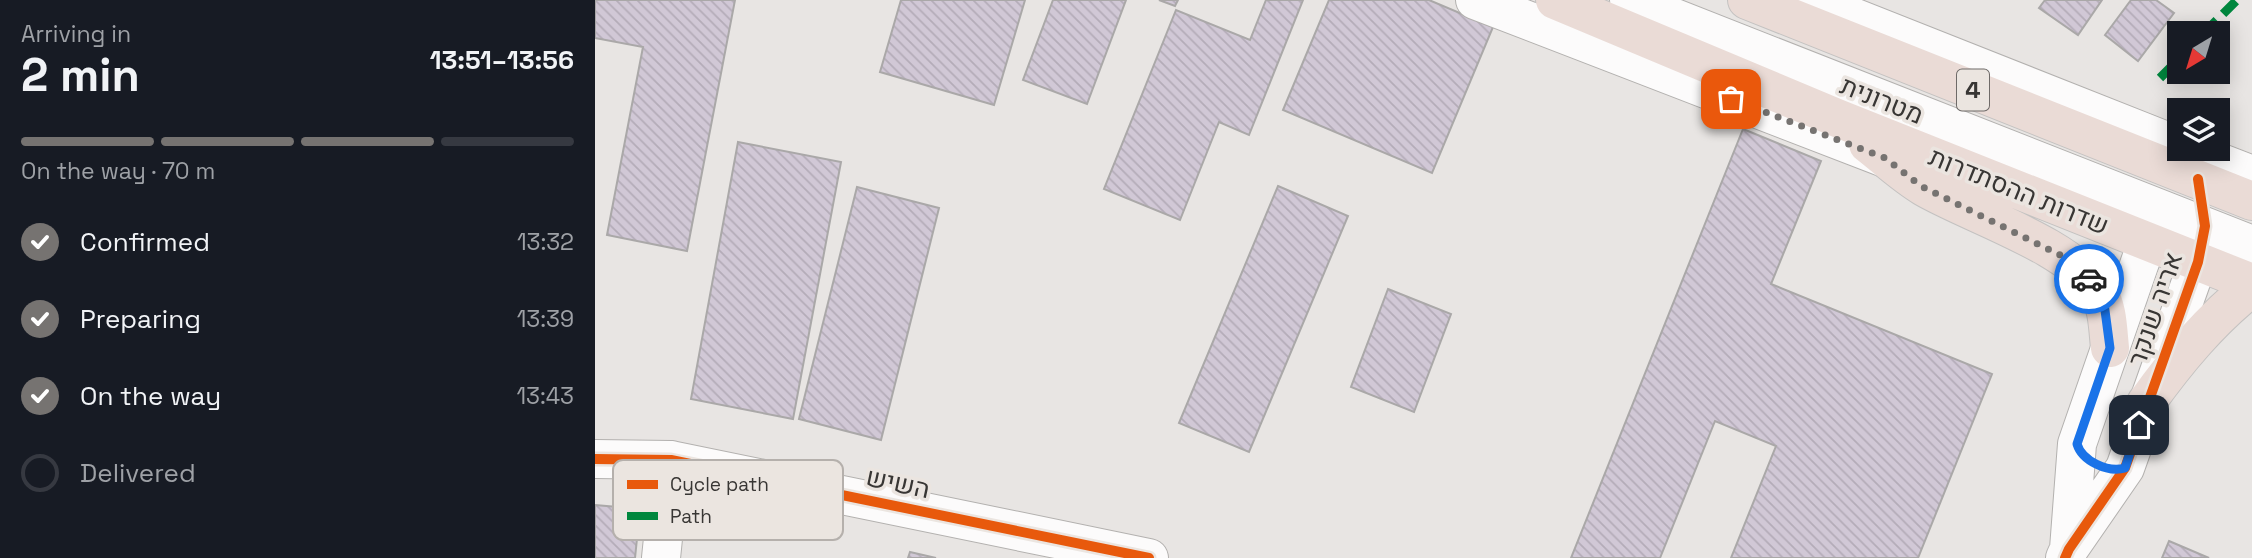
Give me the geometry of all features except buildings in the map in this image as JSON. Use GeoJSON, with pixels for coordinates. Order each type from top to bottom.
{"type":"FeatureCollection","features":[{"type":"Feature","properties":{"kind":"highway","name":"שדרות ההסתדרות"},"geometry":{"type":"LineString","coordinates":[[1555,0],[1837,118],[2201,244],[2252,285]]}},
{"type":"Feature","properties":{"kind":"highway","name":"4"},"geometry":{"type":"LineString","coordinates":[[1747,0],[2192,164],[2250,178]]}},
{"type":"Feature","properties":{"kind":"highway"},"geometry":{"type":"LineString","coordinates":[[1837,118],[1921,186],[2060,255],[2082,271],[2097,288],[2104,303],[2110,348]]}},
{"type":"Feature","properties":{"kind":"highway"},"geometry":{"type":"LineString","coordinates":[[2146,403],[2206,327],[2252,285]]}},
{"type":"Feature","properties":{"kind":"street"},"geometry":{"type":"LineString","coordinates":[[1475,0],[1885,158]]}},
{"type":"Feature","properties":{"kind":"street","name":"מטרונית"},"geometry":{"type":"LineString","coordinates":[[1629,0],[2158,227]]}},
{"type":"Feature","properties":{"kind":"street"},"geometry":{"type":"LineString","coordinates":[[1809,0],[2167,141]]}},
{"type":"Feature","properties":{"kind":"street","name":"אריה שנקר"},"geometry":{"type":"LineString","coordinates":[[2067,553],[2077,444],[2110,348],[2158,227],[2192,164]]}},
{"type":"Feature","properties":{"kind":"street","name":"אריה שנקר"},"geometry":{"type":"LineString","coordinates":[[2067,553],[2125,468],[2201,244],[2192,164]]}},
{"type":"Feature","properties":{"kind":"street"},"geometry":{"type":"LineString","coordinates":[[2201,244],[2252,244]]}},
{"type":"Feature","properties":{"kind":"street"},"geometry":{"type":"LineString","coordinates":[[2077,444],[2087,459],[2110,469],[2125,468]]}},
{"type":"Feature","properties":{"kind":"street","name":"השיש"},"geometry":{"type":"LineString","coordinates":[[595,459],[671,460]]}},
{"type":"Feature","properties":{"kind":"street","name":"השיש"},"geometry":{"type":"LineString","coordinates":[[843,495],[1149,558]]}},
{"type":"Feature","properties":{"kind":"street"},"geometry":{"type":"LineString","coordinates":[[661,558],[663,540]]}},
{"type":"Feature","properties":{"kind":"marked path"},"geometry":{"type":"LineString","coordinates":[[2216,21],[2237,0]]}},
{"type":"Feature","properties":{"kind":"marked path"},"geometry":{"type":"LineString","coordinates":[[2160,78],[2167,71]]}},
{"type":"Feature","properties":{"kind":"cycle path"},"geometry":{"type":"LineString","coordinates":[[2065,558],[2125,468],[2198,262],[2205,226],[2198,179]]}},
{"type":"Feature","properties":{"kind":"cycle path"},"geometry":{"type":"LineString","coordinates":[[595,459],[671,460]]}},
{"type":"Feature","properties":{"kind":"cycle path"},"geometry":{"type":"LineString","coordinates":[[843,495],[1149,558]]}},
{"type":"Feature","properties":{"kind":"way so far"},"geometry":{"type":"LineString","coordinates":[[1731,99],[1885,158],[1921,186],[2060,255],[2089,279]]}},
{"type":"Feature","properties":{"kind":"route"},"geometry":{"type":"LineString","coordinates":[[2089,279],[2104,303],[2110,348],[2077,444],[2078,448],[2087,459],[2110,469],[2122,470],[2139,425]]}}]}
